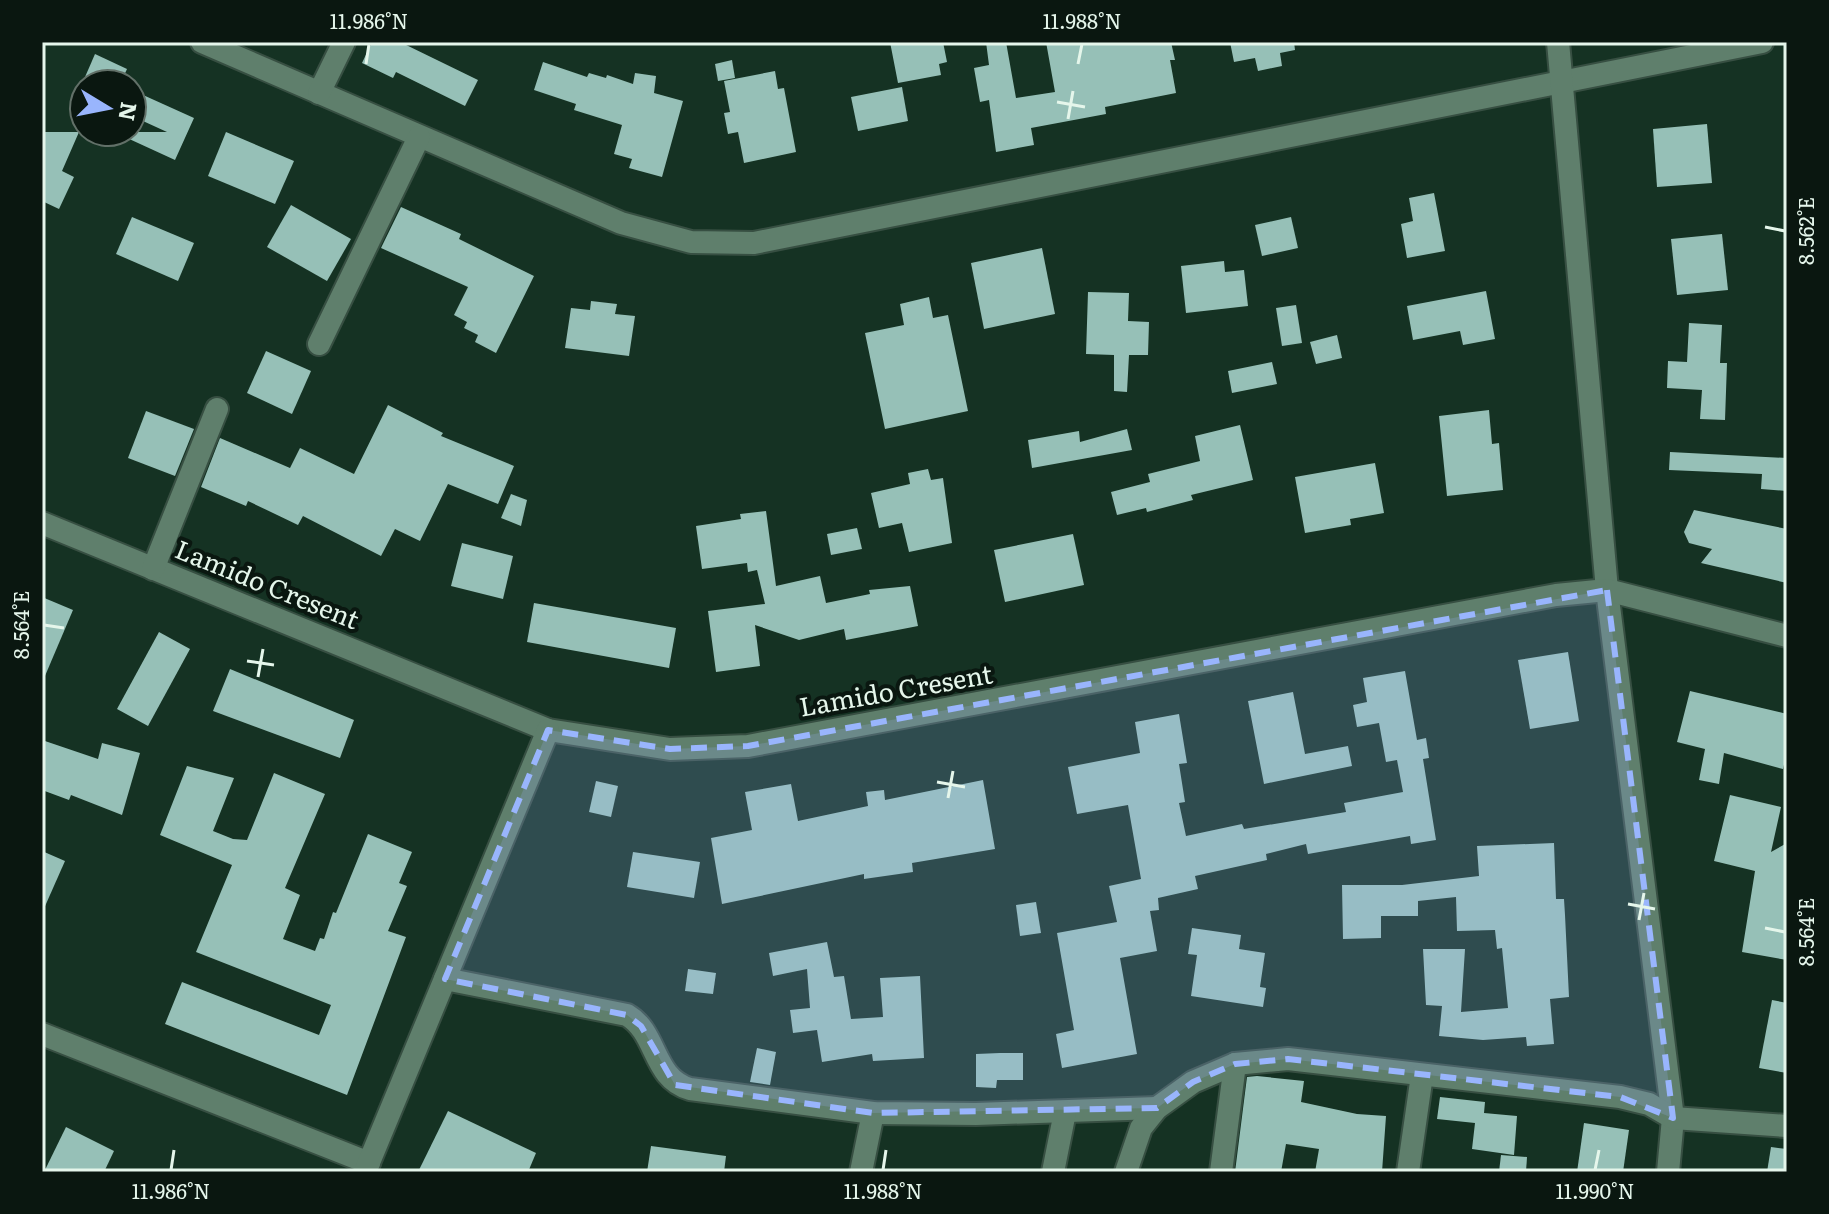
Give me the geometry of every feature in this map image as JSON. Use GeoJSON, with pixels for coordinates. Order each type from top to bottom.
{"type":"FeatureCollection","features":[{"type":"Feature","properties":{"kind":"street"},"geometry":{"type":"LineString","coordinates":[[202,42],[621,223],[691,242],[754,243],[1562,85],[1762,42]]}},
{"type":"Feature","properties":{"kind":"street"},"geometry":{"type":"LineString","coordinates":[[319,93],[344,42]]}},
{"type":"Feature","properties":{"kind":"street"},"geometry":{"type":"LineString","coordinates":[[1558,42],[1607,590],[1673,1118],[1668,1172]]}},
{"type":"Feature","properties":{"kind":"street"},"geometry":{"type":"LineString","coordinates":[[319,344],[419,137]]}},
{"type":"Feature","properties":{"kind":"street"},"geometry":{"type":"LineString","coordinates":[[153,569],[217,409]]}},
{"type":"Feature","properties":{"kind":"street","name":"Lamido Cresent"},"geometry":{"type":"LineString","coordinates":[[42,523],[548,730],[670,749],[748,746],[1556,595],[1607,590],[1787,636]]}},
{"type":"Feature","properties":{"kind":"street"},"geometry":{"type":"LineString","coordinates":[[42,1034],[367,1168],[548,730]]}},
{"type":"Feature","properties":{"kind":"street"},"geometry":{"type":"LineString","coordinates":[[445,979],[627,1015],[641,1026],[666,1076],[675,1085],[873,1113],[1157,1108]]}},
{"type":"Feature","properties":{"kind":"street"},"geometry":{"type":"LineString","coordinates":[[1126,1172],[1141,1128],[1157,1108],[1193,1082],[1235,1064],[1288,1059],[1620,1097],[1649,1104],[1673,1118],[1787,1126]]}},
{"type":"Feature","properties":{"kind":"street"},"geometry":{"type":"LineString","coordinates":[[1221,1172],[1235,1064]]}},
{"type":"Feature","properties":{"kind":"street"},"geometry":{"type":"LineString","coordinates":[[1408,1172],[1422,1075]]}},
{"type":"Feature","properties":{"kind":"street"},"geometry":{"type":"LineString","coordinates":[[1053,1172],[1065,1112]]}},
{"type":"Feature","properties":{"kind":"street"},"geometry":{"type":"LineString","coordinates":[[861,1172],[873,1113]]}},
{"type":"Feature","properties":{"kind":"highlighted area"},"geometry":{"type":"Polygon","coordinates":[[[1607,590],[1673,1118],[1620,1097],[1288,1059],[1235,1064],[1193,1082],[1157,1108],[873,1113],[675,1085],[641,1026],[627,1015],[445,979],[548,730],[670,749],[748,746],[1607,590]]]}},
{"type":"Feature","properties":{"kind":"building"},"geometry":{"type":"Polygon","coordinates":[[[372,42],[400,42],[478,80],[465,106],[396,72],[393,78],[362,63],[372,42]]]}},
{"type":"Feature","properties":{"kind":"building"},"geometry":{"type":"Polygon","coordinates":[[[890,42],[943,42],[947,62],[939,64],[941,75],[898,83],[890,42]]]}},
{"type":"Feature","properties":{"kind":"building"},"geometry":{"type":"Polygon","coordinates":[[[986,42],[1006,42],[1016,98],[1055,92],[1046,42],[1171,42],[1175,60],[1170,60],[1176,93],[1105,107],[1106,114],[1031,128],[1034,145],[996,152],[989,100],[980,102],[974,68],[989,65],[986,42]]]}},
{"type":"Feature","properties":{"kind":"building"},"geometry":{"type":"Polygon","coordinates":[[[1230,42],[1294,42],[1295,50],[1280,53],[1282,66],[1258,71],[1255,58],[1234,62],[1230,42]]]}},
{"type":"Feature","properties":{"kind":"building"},"geometry":{"type":"Polygon","coordinates":[[[95,54],[125,68],[89,68],[95,54]]]}},
{"type":"Feature","properties":{"kind":"building"},"geometry":{"type":"Polygon","coordinates":[[[732,60],[735,78],[718,81],[715,64],[732,60]]]}},
{"type":"Feature","properties":{"kind":"building"},"geometry":{"type":"Polygon","coordinates":[[[543,62],[587,77],[589,73],[606,78],[607,75],[633,84],[635,73],[656,76],[654,93],[683,101],[662,177],[629,168],[632,159],[614,154],[622,125],[574,110],[576,104],[534,90],[543,62]]]}},
{"type":"Feature","properties":{"kind":"building"},"geometry":{"type":"Polygon","coordinates":[[[775,71],[778,89],[784,88],[796,152],[744,163],[738,132],[728,134],[724,113],[730,112],[724,81],[775,71]]]}},
{"type":"Feature","properties":{"kind":"building"},"geometry":{"type":"Polygon","coordinates":[[[902,87],[908,121],[858,131],[851,97],[902,87]]]}},
{"type":"Feature","properties":{"kind":"building"},"geometry":{"type":"Polygon","coordinates":[[[148,97],[194,118],[175,160],[148,148],[148,132],[167,132],[148,123],[148,97]]]}},
{"type":"Feature","properties":{"kind":"building"},"geometry":{"type":"Polygon","coordinates":[[[1707,124],[1712,183],[1657,187],[1653,129],[1707,124]]]}},
{"type":"Feature","properties":{"kind":"building"},"geometry":{"type":"Polygon","coordinates":[[[42,132],[68,132],[68,148],[72,148],[62,171],[74,177],[59,209],[42,201],[42,132]]]}},
{"type":"Feature","properties":{"kind":"building"},"geometry":{"type":"Polygon","coordinates":[[[226,132],[294,161],[275,204],[208,176],[226,132]]]}},
{"type":"Feature","properties":{"kind":"building"},"geometry":{"type":"Polygon","coordinates":[[[1434,193],[1445,251],[1407,258],[1401,224],[1413,221],[1409,198],[1434,193]]]}},
{"type":"Feature","properties":{"kind":"building"},"geometry":{"type":"Polygon","coordinates":[[[291,205],[351,239],[327,281],[267,247],[291,205]]]}},
{"type":"Feature","properties":{"kind":"building"},"geometry":{"type":"Polygon","coordinates":[[[401,207],[461,234],[459,239],[534,276],[496,353],[475,342],[478,335],[464,328],[467,322],[454,315],[468,287],[381,248],[401,207]]]}},
{"type":"Feature","properties":{"kind":"building"},"geometry":{"type":"Polygon","coordinates":[[[132,217],[194,243],[178,281],[116,254],[132,217]]]}},
{"type":"Feature","properties":{"kind":"building"},"geometry":{"type":"Polygon","coordinates":[[[1291,217],[1298,248],[1262,256],[1255,225],[1291,217]]]}},
{"type":"Feature","properties":{"kind":"building"},"geometry":{"type":"Polygon","coordinates":[[[1722,234],[1728,290],[1677,295],[1671,239],[1722,234]]]}},
{"type":"Feature","properties":{"kind":"building"},"geometry":{"type":"Polygon","coordinates":[[[1042,248],[1055,314],[984,329],[971,263],[1042,248]]]}},
{"type":"Feature","properties":{"kind":"building"},"geometry":{"type":"Polygon","coordinates":[[[1224,261],[1225,272],[1244,270],[1248,306],[1186,313],[1181,266],[1224,261]]]}},
{"type":"Feature","properties":{"kind":"building"},"geometry":{"type":"Polygon","coordinates":[[[1486,291],[1495,339],[1463,345],[1460,331],[1413,340],[1407,306],[1486,291]]]}},
{"type":"Feature","properties":{"kind":"building"},"geometry":{"type":"Polygon","coordinates":[[[1088,292],[1129,293],[1128,321],[1149,322],[1148,355],[1129,355],[1127,392],[1114,391],[1114,355],[1086,354],[1088,292]]]}},
{"type":"Feature","properties":{"kind":"building"},"geometry":{"type":"Polygon","coordinates":[[[929,297],[933,318],[948,315],[968,411],[885,429],[865,333],[904,325],[900,304],[929,297]]]}},
{"type":"Feature","properties":{"kind":"building"},"geometry":{"type":"Polygon","coordinates":[[[591,301],[617,304],[615,314],[635,316],[629,356],[565,348],[571,308],[590,310],[591,301]]]}},
{"type":"Feature","properties":{"kind":"building"},"geometry":{"type":"Polygon","coordinates":[[[1296,305],[1302,343],[1282,346],[1276,308],[1296,305]]]}},
{"type":"Feature","properties":{"kind":"building"},"geometry":{"type":"Polygon","coordinates":[[[1689,323],[1722,325],[1720,363],[1727,363],[1725,420],[1700,419],[1702,390],[1667,388],[1668,361],[1687,362],[1689,323]]]}},
{"type":"Feature","properties":{"kind":"building"},"geometry":{"type":"Polygon","coordinates":[[[1337,335],[1342,358],[1316,364],[1310,342],[1337,335]]]}},
{"type":"Feature","properties":{"kind":"building"},"geometry":{"type":"Polygon","coordinates":[[[266,351],[311,371],[292,414],[247,393],[266,351]]]}},
{"type":"Feature","properties":{"kind":"building"},"geometry":{"type":"Polygon","coordinates":[[[1272,362],[1277,384],[1232,393],[1228,371],[1272,362]]]}},
{"type":"Feature","properties":{"kind":"building"},"geometry":{"type":"Polygon","coordinates":[[[388,405],[443,433],[441,436],[514,466],[498,504],[448,484],[420,541],[395,529],[381,556],[303,516],[298,525],[248,501],[246,506],[201,487],[220,438],[290,468],[300,448],[354,474],[388,405]]]}},
{"type":"Feature","properties":{"kind":"building"},"geometry":{"type":"Polygon","coordinates":[[[1489,410],[1492,444],[1499,443],[1503,490],[1447,496],[1439,416],[1489,410]]]}},
{"type":"Feature","properties":{"kind":"building"},"geometry":{"type":"Polygon","coordinates":[[[146,411],[194,429],[175,476],[128,458],[146,411]]]}},
{"type":"Feature","properties":{"kind":"building"},"geometry":{"type":"Polygon","coordinates":[[[1240,425],[1253,480],[1191,495],[1193,500],[1147,512],[1146,508],[1117,515],[1111,492],[1150,482],[1148,474],[1200,461],[1195,436],[1240,425]]]}},
{"type":"Feature","properties":{"kind":"building"},"geometry":{"type":"Polygon","coordinates":[[[1127,429],[1132,450],[1032,468],[1028,440],[1079,431],[1080,442],[1127,429]]]}},
{"type":"Feature","properties":{"kind":"building"},"geometry":{"type":"Polygon","coordinates":[[[1670,452],[1787,458],[1787,491],[1761,489],[1762,474],[1669,470],[1670,452]]]}},
{"type":"Feature","properties":{"kind":"building"},"geometry":{"type":"Polygon","coordinates":[[[1375,463],[1384,513],[1350,519],[1351,525],[1305,533],[1295,477],[1375,463]]]}},
{"type":"Feature","properties":{"kind":"building"},"geometry":{"type":"Polygon","coordinates":[[[928,469],[931,480],[943,478],[952,543],[909,552],[902,523],[879,528],[871,493],[910,484],[908,473],[928,469]]]}},
{"type":"Feature","properties":{"kind":"building"},"geometry":{"type":"Polygon","coordinates":[[[511,494],[527,500],[521,526],[501,518],[511,494]]]}},
{"type":"Feature","properties":{"kind":"building"},"geometry":{"type":"Polygon","coordinates":[[[1694,510],[1787,529],[1787,583],[1701,563],[1712,549],[1689,543],[1684,532],[1694,510]]]}},
{"type":"Feature","properties":{"kind":"building"},"geometry":{"type":"Polygon","coordinates":[[[766,511],[776,586],[820,576],[826,603],[870,594],[869,590],[910,586],[918,626],[846,640],[844,629],[799,640],[755,625],[760,666],[716,672],[708,611],[765,604],[757,570],[748,572],[747,563],[702,569],[696,526],[741,519],[740,514],[766,511]]]}},
{"type":"Feature","properties":{"kind":"building"},"geometry":{"type":"Polygon","coordinates":[[[857,528],[862,549],[831,555],[827,534],[857,528]]]}},
{"type":"Feature","properties":{"kind":"building"},"geometry":{"type":"Polygon","coordinates":[[[1073,534],[1084,585],[1005,602],[994,550],[1073,534]]]}},
{"type":"Feature","properties":{"kind":"building"},"geometry":{"type":"Polygon","coordinates":[[[462,543],[513,556],[503,599],[451,586],[462,543]]]}},
{"type":"Feature","properties":{"kind":"building"},"geometry":{"type":"Polygon","coordinates":[[[42,597],[73,610],[42,683],[42,597]]]}},
{"type":"Feature","properties":{"kind":"building"},"geometry":{"type":"Polygon","coordinates":[[[534,603],[676,628],[669,668],[527,642],[534,603]]]}},
{"type":"Feature","properties":{"kind":"building"},"geometry":{"type":"Polygon","coordinates":[[[159,632],[190,649],[148,726],[117,709],[159,632]]]}},
{"type":"Feature","properties":{"kind":"building"},"geometry":{"type":"Polygon","coordinates":[[[1568,652],[1579,721],[1530,729],[1518,660],[1568,652]]]}},
{"type":"Feature","properties":{"kind":"building"},"geometry":{"type":"Polygon","coordinates":[[[230,669],[354,720],[340,758],[213,711],[230,669]]]}},
{"type":"Feature","properties":{"kind":"building"},"geometry":{"type":"Polygon","coordinates":[[[1405,671],[1417,740],[1426,738],[1429,758],[1423,759],[1436,840],[1411,844],[1410,836],[1308,854],[1306,844],[1266,854],[1267,860],[1195,876],[1198,889],[1158,898],[1159,910],[1150,911],[1157,951],[1120,958],[1137,1054],[1062,1068],[1056,1034],[1074,1030],[1057,933],[1117,922],[1109,886],[1141,879],[1128,805],[1077,814],[1068,767],[1140,753],[1135,722],[1179,714],[1187,763],[1179,764],[1185,802],[1179,803],[1186,836],[1242,824],[1244,829],[1346,812],[1344,803],[1403,792],[1397,760],[1386,762],[1379,723],[1357,727],[1353,705],[1367,702],[1363,678],[1405,671]]]}},
{"type":"Feature","properties":{"kind":"building"},"geometry":{"type":"Polygon","coordinates":[[[1690,691],[1787,714],[1787,751],[1783,769],[1724,753],[1719,784],[1699,780],[1705,749],[1677,742],[1690,691]]]}},
{"type":"Feature","properties":{"kind":"building"},"geometry":{"type":"Polygon","coordinates":[[[1293,692],[1305,754],[1348,746],[1352,766],[1264,784],[1248,701],[1293,692]]]}},
{"type":"Feature","properties":{"kind":"building"},"geometry":{"type":"Polygon","coordinates":[[[42,740],[98,759],[102,743],[140,753],[122,815],[71,795],[69,800],[42,790],[42,740]]]}},
{"type":"Feature","properties":{"kind":"building"},"geometry":{"type":"Polygon","coordinates":[[[187,766],[234,778],[213,831],[233,839],[247,840],[274,773],[325,794],[285,888],[300,895],[283,939],[315,951],[320,938],[324,939],[333,912],[336,913],[368,834],[412,852],[399,883],[407,886],[388,931],[406,937],[347,1095],[165,1024],[182,982],[319,1035],[331,1005],[196,952],[232,865],[160,835],[187,766]]]}},
{"type":"Feature","properties":{"kind":"building"},"geometry":{"type":"Polygon","coordinates":[[[983,780],[995,849],[912,863],[913,872],[864,879],[864,874],[722,904],[711,838],[752,830],[745,792],[791,784],[798,821],[868,806],[866,792],[884,790],[885,800],[983,780]]]}},
{"type":"Feature","properties":{"kind":"building"},"geometry":{"type":"Polygon","coordinates":[[[596,781],[618,786],[611,817],[589,812],[596,781]]]}},
{"type":"Feature","properties":{"kind":"building"},"geometry":{"type":"Polygon","coordinates":[[[1730,795],[1781,807],[1771,852],[1787,843],[1787,960],[1742,952],[1755,871],[1714,861],[1730,795]]]}},
{"type":"Feature","properties":{"kind":"building"},"geometry":{"type":"Polygon","coordinates":[[[1554,843],[1556,899],[1564,899],[1569,997],[1550,999],[1554,1044],[1527,1046],[1526,1037],[1483,1040],[1439,1036],[1442,1006],[1426,1005],[1423,949],[1465,949],[1461,1012],[1508,1008],[1502,948],[1497,949],[1495,930],[1457,931],[1456,897],[1418,901],[1418,916],[1381,916],[1381,938],[1343,939],[1342,885],[1402,885],[1479,876],[1477,846],[1554,843]]]}},
{"type":"Feature","properties":{"kind":"building"},"geometry":{"type":"Polygon","coordinates":[[[42,851],[65,861],[42,913],[42,851]]]}},
{"type":"Feature","properties":{"kind":"building"},"geometry":{"type":"Polygon","coordinates":[[[633,852],[700,862],[694,898],[627,887],[633,852]]]}},
{"type":"Feature","properties":{"kind":"building"},"geometry":{"type":"Polygon","coordinates":[[[1036,902],[1041,933],[1020,936],[1016,905],[1036,902]]]}},
{"type":"Feature","properties":{"kind":"building"},"geometry":{"type":"Polygon","coordinates":[[[1192,928],[1241,935],[1239,949],[1265,953],[1260,987],[1266,988],[1263,1007],[1191,996],[1197,955],[1188,954],[1192,928]]]}},
{"type":"Feature","properties":{"kind":"building"},"geometry":{"type":"Polygon","coordinates":[[[827,942],[834,977],[844,976],[851,1019],[883,1017],[880,978],[920,976],[924,1058],[873,1061],[872,1054],[822,1062],[817,1030],[793,1033],[790,1010],[810,1008],[807,969],[773,976],[769,953],[827,942]]]}},
{"type":"Feature","properties":{"kind":"building"},"geometry":{"type":"Polygon","coordinates":[[[688,969],[716,973],[713,994],[685,991],[688,969]]]}},
{"type":"Feature","properties":{"kind":"building"},"geometry":{"type":"Polygon","coordinates":[[[1772,1000],[1787,1003],[1787,1073],[1759,1068],[1772,1000]]]}},
{"type":"Feature","properties":{"kind":"building"},"geometry":{"type":"Polygon","coordinates":[[[757,1048],[776,1052],[770,1085],[750,1082],[757,1048]]]}},
{"type":"Feature","properties":{"kind":"building"},"geometry":{"type":"Polygon","coordinates":[[[1023,1053],[1023,1080],[997,1080],[996,1088],[976,1087],[976,1054],[1023,1053]]]}},
{"type":"Feature","properties":{"kind":"building"},"geometry":{"type":"Polygon","coordinates":[[[1247,1077],[1304,1081],[1301,1102],[1357,1114],[1386,1116],[1382,1172],[1315,1172],[1319,1149],[1286,1144],[1281,1172],[1235,1172],[1247,1077]]]}},
{"type":"Feature","properties":{"kind":"building"},"geometry":{"type":"Polygon","coordinates":[[[1440,1097],[1485,1102],[1484,1113],[1517,1116],[1514,1155],[1472,1149],[1475,1123],[1437,1119],[1440,1097]]]}},
{"type":"Feature","properties":{"kind":"building"},"geometry":{"type":"Polygon","coordinates":[[[448,1111],[536,1153],[528,1172],[418,1172],[448,1111]]]}},
{"type":"Feature","properties":{"kind":"building"},"geometry":{"type":"Polygon","coordinates":[[[1584,1123],[1629,1130],[1623,1172],[1577,1172],[1584,1123]]]}},
{"type":"Feature","properties":{"kind":"building"},"geometry":{"type":"Polygon","coordinates":[[[66,1127],[114,1151],[104,1172],[44,1172],[66,1127]]]}},
{"type":"Feature","properties":{"kind":"building"},"geometry":{"type":"Polygon","coordinates":[[[651,1146],[726,1156],[724,1172],[647,1172],[651,1146]]]}},
{"type":"Feature","properties":{"kind":"building"},"geometry":{"type":"Polygon","coordinates":[[[1771,1147],[1787,1149],[1787,1172],[1767,1172],[1771,1147]]]}},
{"type":"Feature","properties":{"kind":"building"},"geometry":{"type":"Polygon","coordinates":[[[1501,1155],[1527,1157],[1526,1172],[1499,1172],[1501,1155]]]}}]}
